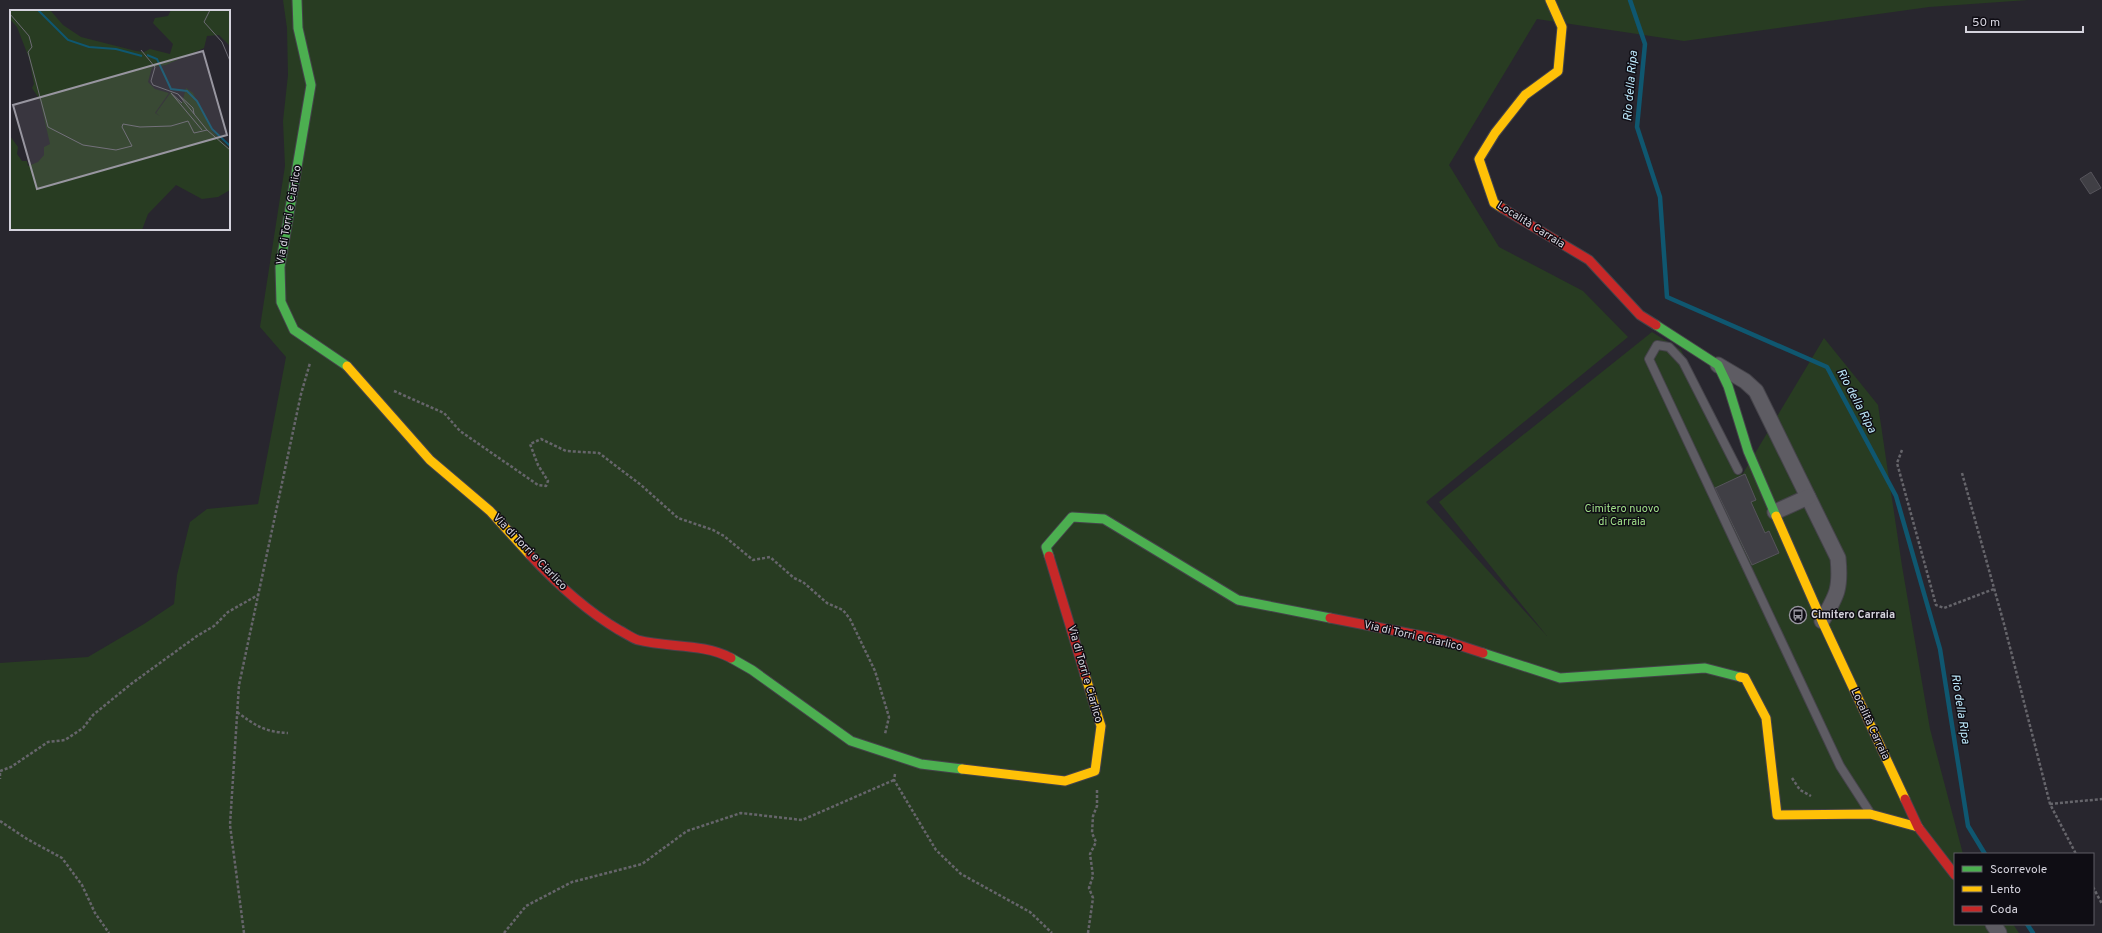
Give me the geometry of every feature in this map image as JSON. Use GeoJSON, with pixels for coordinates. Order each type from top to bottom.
{"type":"FeatureCollection","features":[{"type":"Feature","properties":{"kind":"street","name":"Via di Torri e Ciarlico"},"geometry":{"type":"LineString","coordinates":[[297,0],[298,28],[311,85],[280,267],[281,302],[294,330],[343,362],[430,460],[490,511],[552,579],[596,616],[636,640],[696,648],[723,654],[752,670],[851,741],[881,751],[921,764],[1065,781],[1095,771],[1101,726],[1046,547],[1072,517],[1104,519],[1238,600],[1443,640],[1560,678],[1705,668],[1745,678],[1766,718],[1776,816],[1870,814],[1918,827]]}},
{"type":"Feature","properties":{"kind":"street","name":"Località Carraia"},"geometry":{"type":"LineString","coordinates":[[1550,0],[1562,27],[1558,71],[1525,95],[1495,133],[1479,159],[1494,203],[1589,260],[1640,315],[1745,381],[1756,391],[1838,558],[1840,580],[1834,600],[1822,622]]}},
{"type":"Feature","properties":{"kind":"street","name":"Località Carraia"},"geometry":{"type":"LineString","coordinates":[[1718,365],[1728,386],[1748,451],[1774,512],[1822,622],[1918,827]]}},
{"type":"Feature","properties":{"kind":"street"},"geometry":{"type":"LineString","coordinates":[[1774,512],[1808,497]]}},
{"type":"Feature","properties":{"kind":"street"},"geometry":{"type":"LineString","coordinates":[[1918,827],[1954,874]]}},
{"type":"Feature","properties":{"kind":"lane"},"geometry":{"type":"LineString","coordinates":[[1738,470],[1683,362],[1669,347],[1656,345],[1649,359],[1684,436],[1840,766],[1870,814]]}},
{"type":"Feature","properties":{"kind":"path"},"geometry":{"type":"LineString","coordinates":[[244,933],[230,825],[239,685],[301,394],[315,345]]}},
{"type":"Feature","properties":{"kind":"path"},"geometry":{"type":"LineString","coordinates":[[388,388],[444,413],[460,431],[538,485],[546,486],[548,481],[538,465],[530,444],[531,443],[541,439],[566,451],[598,453],[641,485],[678,518],[713,530],[724,536],[753,560],[770,557],[794,578],[803,582],[823,600],[843,610],[856,629],[875,671],[889,717],[881,751]]}},
{"type":"Feature","properties":{"kind":"path"},"geometry":{"type":"LineString","coordinates":[[1902,450],[1897,463],[1936,605],[1944,608],[1994,589]]}},
{"type":"Feature","properties":{"kind":"path"},"geometry":{"type":"LineString","coordinates":[[1962,473],[2050,804],[2075,853]]}},
{"type":"Feature","properties":{"kind":"path"},"geometry":{"type":"LineString","coordinates":[[0,779],[0,772],[11,767],[48,742],[65,740],[83,728],[93,715],[131,684],[197,636],[214,626],[228,612],[258,595]]}},
{"type":"Feature","properties":{"kind":"path"},"geometry":{"type":"LineString","coordinates":[[237,712],[257,726],[270,732],[288,733]]}},
{"type":"Feature","properties":{"kind":"path"},"geometry":{"type":"LineString","coordinates":[[897,756],[894,780],[936,850],[961,874],[1030,912],[1052,933]]}},
{"type":"Feature","properties":{"kind":"path"},"geometry":{"type":"LineString","coordinates":[[1788,771],[1800,790],[1816,798]]}},
{"type":"Feature","properties":{"kind":"path"},"geometry":{"type":"LineString","coordinates":[[1088,933],[1093,898],[1089,888],[1093,876],[1090,854],[1096,842],[1092,833],[1093,816],[1097,806],[1097,790],[1091,772]]}},
{"type":"Feature","properties":{"kind":"path"},"geometry":{"type":"LineString","coordinates":[[504,933],[526,906],[572,882],[642,864],[687,831],[741,813],[802,820],[894,780]]}},
{"type":"Feature","properties":{"kind":"path"},"geometry":{"type":"LineString","coordinates":[[2050,804],[2102,799]]}},
{"type":"Feature","properties":{"kind":"path"},"geometry":{"type":"LineString","coordinates":[[0,821],[27,839],[62,858],[82,885],[96,913],[109,933]]}},
{"type":"Feature","properties":{"kind":"path"},"geometry":{"type":"LineString","coordinates":[[2094,889],[2102,904]]}},
{"type":"Feature","properties":{"kind":"green space","name":"Cimitero nuovo di Carraia"},"geometry":{"type":"Polygon","coordinates":[[[283,0],[2028,0],[1929,7],[1684,41],[1537,19],[1449,165],[1499,247],[1583,291],[1628,337],[1426,502],[1547,636],[1439,502],[1652,332],[1681,350],[1742,475],[1824,338],[1878,405],[1902,566],[1930,729],[1963,853],[1954,853],[1954,925],[2014,925],[2019,933],[0,933],[0,663],[88,657],[144,624],[174,604],[177,575],[190,522],[207,509],[258,504],[286,357],[260,327],[285,166],[283,121],[288,75],[287,28],[283,0]]]}},
{"type":"Feature","properties":{"kind":"building"},"geometry":{"type":"Polygon","coordinates":[[[2091,172],[2101,188],[2090,194],[2080,179],[2091,172]]]}},
{"type":"Feature","properties":{"kind":"building"},"geometry":{"type":"Polygon","coordinates":[[[1745,474],[1756,500],[1751,502],[1765,533],[1769,531],[1779,553],[1752,565],[1715,488],[1745,474]]]}},
{"type":"Feature","properties":{"kind":"waterway","name":"Rio della Ripa"},"geometry":{"type":"LineString","coordinates":[[1630,0],[1645,44],[1637,127],[1660,197],[1667,297],[1827,367],[1896,496],[1940,649],[1968,826],[1984,853]]}},
{"type":"Feature","properties":{"kind":"waterway","name":"Rio della Ripa"},"geometry":{"type":"LineString","coordinates":[[2028,925],[2033,933]]}},
{"type":"Feature","properties":{"kind":"traffic: fast"},"geometry":{"type":"LineString","coordinates":[[297,0],[298,28],[311,85],[280,267],[281,302],[294,330],[347,366]]}},
{"type":"Feature","properties":{"kind":"traffic: fast"},"geometry":{"type":"LineString","coordinates":[[1656,325],[1718,365],[1728,386],[1748,451],[1776,516]]}},
{"type":"Feature","properties":{"kind":"traffic: fast"},"geometry":{"type":"LineString","coordinates":[[1049,556],[1046,547],[1072,517],[1104,519],[1238,600],[1330,618]]}},
{"type":"Feature","properties":{"kind":"traffic: fast"},"geometry":{"type":"LineString","coordinates":[[1483,653],[1560,678],[1705,668],[1740,677]]}},
{"type":"Feature","properties":{"kind":"traffic: fast"},"geometry":{"type":"LineString","coordinates":[[731,658],[752,670],[851,741],[921,764],[962,769]]}},
{"type":"Feature","properties":{"kind":"traffic: slow"},"geometry":{"type":"LineString","coordinates":[[1502,208],[1494,203],[1479,159],[1495,133],[1525,95],[1558,71],[1562,27],[1550,0]]}},
{"type":"Feature","properties":{"kind":"traffic: slow"},"geometry":{"type":"LineString","coordinates":[[347,366],[430,460],[490,511],[530,555]]}},
{"type":"Feature","properties":{"kind":"traffic: slow"},"geometry":{"type":"LineString","coordinates":[[1776,516],[1822,621],[1905,799]]}},
{"type":"Feature","properties":{"kind":"traffic: slow"},"geometry":{"type":"LineString","coordinates":[[962,769],[1065,781],[1095,771],[1101,726],[1085,675]]}},
{"type":"Feature","properties":{"kind":"traffic: slow"},"geometry":{"type":"LineString","coordinates":[[1740,677],[1745,678],[1766,718],[1777,815],[1870,814],[1918,827]]}},
{"type":"Feature","properties":{"kind":"traffic: jam"},"geometry":{"type":"LineString","coordinates":[[1502,208],[1589,260],[1640,315],[1656,325]]}},
{"type":"Feature","properties":{"kind":"traffic: jam"},"geometry":{"type":"LineString","coordinates":[[530,555],[561,586],[583,605],[633,638],[649,642],[709,650],[731,658]]}},
{"type":"Feature","properties":{"kind":"traffic: jam"},"geometry":{"type":"LineString","coordinates":[[1049,556],[1085,675]]}},
{"type":"Feature","properties":{"kind":"traffic: jam"},"geometry":{"type":"LineString","coordinates":[[1330,618],[1443,640],[1483,653]]}},
{"type":"Feature","properties":{"kind":"traffic: jam"},"geometry":{"type":"LineString","coordinates":[[1905,799],[1918,827],[1954,874]]}},
{"type":"Feature","properties":{"kind":"place","name":"Cimitero Carraia"},"geometry":{"type":"Point","coordinates":[1798,615]}}]}
